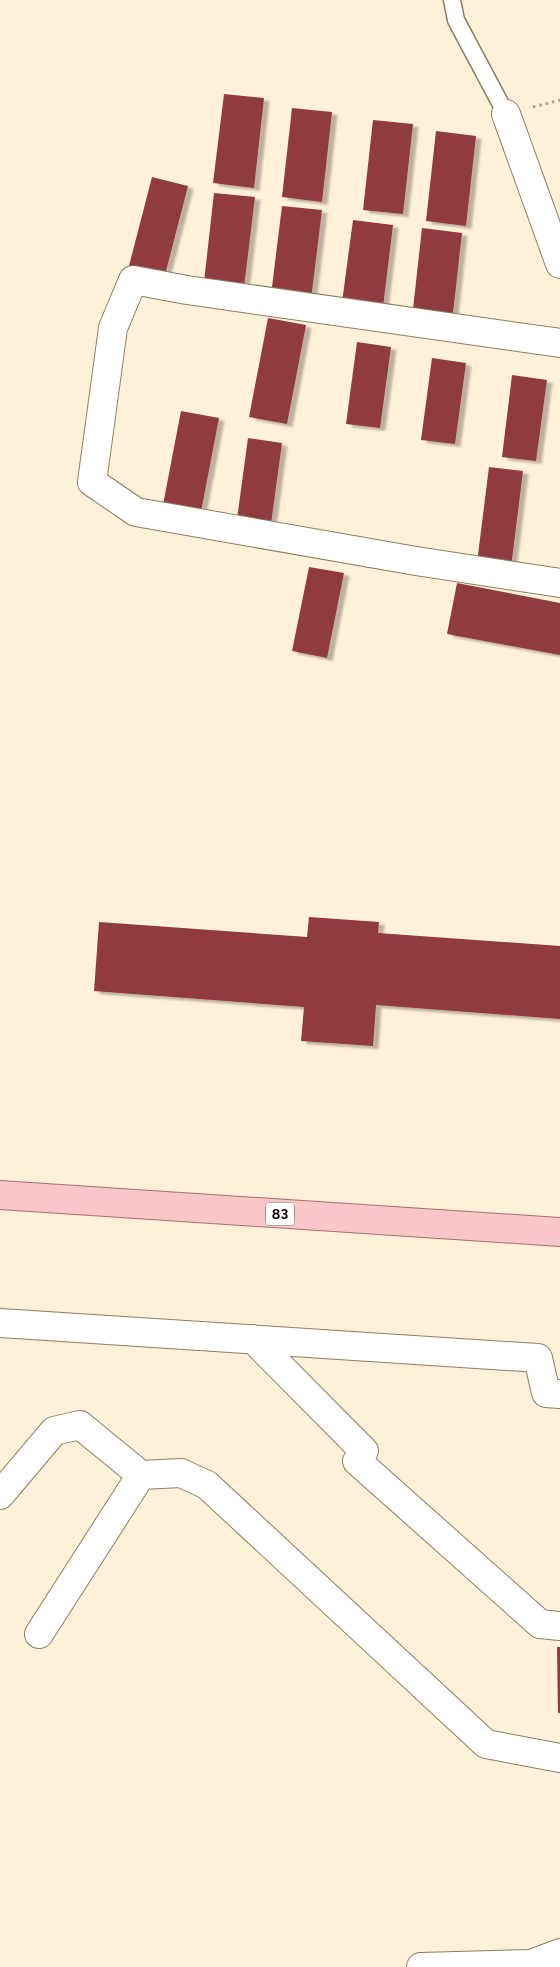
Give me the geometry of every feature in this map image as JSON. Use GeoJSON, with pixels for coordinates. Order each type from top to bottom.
{"type":"FeatureCollection","features":[{"type":"Feature","properties":{"kind":"main road","name":"83"},"geometry":{"type":"LineString","coordinates":[[0,1194],[560,1232]]}},
{"type":"Feature","properties":{"kind":"street"},"geometry":{"type":"LineString","coordinates":[[506,114],[560,264]]}},
{"type":"Feature","properties":{"kind":"street"},"geometry":{"type":"LineString","coordinates":[[560,343],[187,290],[133,280],[113,328],[92,482],[136,512],[416,561],[560,582]]}},
{"type":"Feature","properties":{"kind":"street"},"geometry":{"type":"LineString","coordinates":[[0,1323],[538,1358],[546,1393],[560,1394]]}},
{"type":"Feature","properties":{"kind":"street"},"geometry":{"type":"LineString","coordinates":[[253,1339],[364,1451],[356,1462],[540,1624],[560,1626]]}},
{"type":"Feature","properties":{"kind":"street"},"geometry":{"type":"LineString","coordinates":[[0,1495],[54,1432],[80,1425],[141,1475],[180,1473],[207,1485],[486,1744],[560,1758]]}},
{"type":"Feature","properties":{"kind":"street"},"geometry":{"type":"LineString","coordinates":[[39,1634],[141,1475]]}},
{"type":"Feature","properties":{"kind":"street"},"geometry":{"type":"LineString","coordinates":[[422,1967],[531,1964],[560,1953]]}},
{"type":"Feature","properties":{"kind":"lane"},"geometry":{"type":"LineString","coordinates":[[452,0],[456,20],[506,114]]}},
{"type":"Feature","properties":{"kind":"building"},"geometry":{"type":"Polygon","coordinates":[[[224,94],[264,98],[254,188],[213,183],[224,94]]]}},
{"type":"Feature","properties":{"kind":"building"},"geometry":{"type":"Polygon","coordinates":[[[292,108],[332,112],[322,202],[282,197],[292,108]]]}},
{"type":"Feature","properties":{"kind":"building"},"geometry":{"type":"Polygon","coordinates":[[[373,120],[413,124],[403,214],[363,210],[373,120]]]}},
{"type":"Feature","properties":{"kind":"building"},"geometry":{"type":"Polygon","coordinates":[[[436,131],[476,136],[466,226],[426,221],[436,131]]]}},
{"type":"Feature","properties":{"kind":"building"},"geometry":{"type":"Polygon","coordinates":[[[152,177],[188,186],[165,275],[129,266],[152,177]]]}},
{"type":"Feature","properties":{"kind":"building"},"geometry":{"type":"Polygon","coordinates":[[[214,193],[255,197],[244,287],[204,282],[214,193]]]}},
{"type":"Feature","properties":{"kind":"building"},"geometry":{"type":"Polygon","coordinates":[[[282,206],[322,210],[311,300],[271,295],[282,206]]]}},
{"type":"Feature","properties":{"kind":"building"},"geometry":{"type":"Polygon","coordinates":[[[353,220],[393,225],[382,315],[341,310],[353,220]]]}},
{"type":"Feature","properties":{"kind":"building"},"geometry":{"type":"Polygon","coordinates":[[[422,228],[462,233],[452,322],[412,318],[422,228]]]}},
{"type":"Feature","properties":{"kind":"building"},"geometry":{"type":"Polygon","coordinates":[[[268,318],[306,325],[287,424],[249,417],[268,318]]]}},
{"type":"Feature","properties":{"kind":"building"},"geometry":{"type":"Polygon","coordinates":[[[357,342],[391,347],[380,428],[346,424],[357,342]]]}},
{"type":"Feature","properties":{"kind":"building"},"geometry":{"type":"Polygon","coordinates":[[[432,358],[466,363],[455,444],[421,440],[432,358]]]}},
{"type":"Feature","properties":{"kind":"building"},"geometry":{"type":"Polygon","coordinates":[[[512,375],[547,380],[536,461],[502,457],[512,375]]]}},
{"type":"Feature","properties":{"kind":"building"},"geometry":{"type":"Polygon","coordinates":[[[181,411],[219,418],[200,517],[162,510],[181,411]]]}},
{"type":"Feature","properties":{"kind":"building"},"geometry":{"type":"Polygon","coordinates":[[[248,438],[282,443],[271,524],[237,519],[248,438]]]}},
{"type":"Feature","properties":{"kind":"building"},"geometry":{"type":"Polygon","coordinates":[[[489,467],[523,471],[511,568],[477,563],[489,467]]]}},
{"type":"Feature","properties":{"kind":"building"},"geometry":{"type":"Polygon","coordinates":[[[309,567],[344,573],[327,658],[292,651],[309,567]]]}},
{"type":"Feature","properties":{"kind":"building"},"geometry":{"type":"Polygon","coordinates":[[[457,583],[560,603],[560,655],[447,634],[457,583]]]}},
{"type":"Feature","properties":{"kind":"building"},"geometry":{"type":"Polygon","coordinates":[[[309,917],[379,922],[378,933],[560,946],[560,1019],[376,1005],[373,1046],[301,1041],[304,1007],[94,991],[99,922],[307,937],[309,917]]]}},
{"type":"Feature","properties":{"kind":"building"},"geometry":{"type":"Polygon","coordinates":[[[557,1647],[560,1647],[560,1713],[558,1713],[557,1647]]]}}]}
